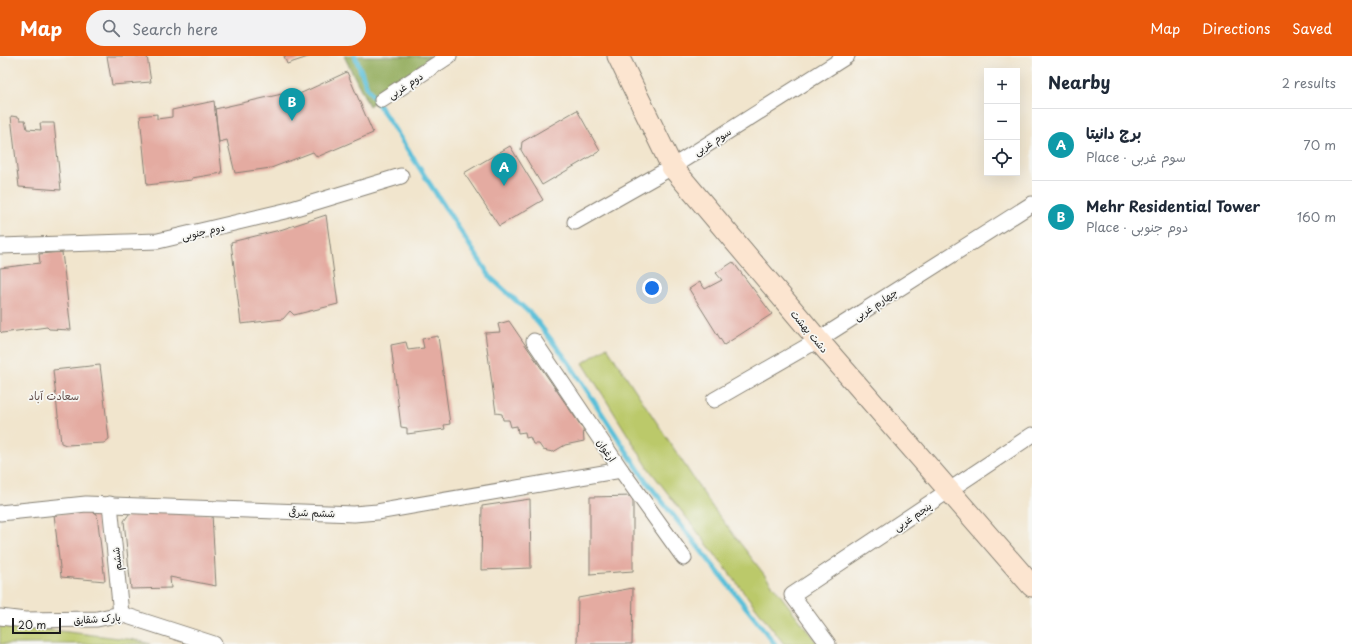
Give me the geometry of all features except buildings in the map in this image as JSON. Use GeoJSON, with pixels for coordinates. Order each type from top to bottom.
{"type":"FeatureCollection","features":[{"type":"Feature","properties":{"kind":"street","name":"دوم غربی"},"geometry":{"type":"LineString","coordinates":[[382,100],[448,56]]}},
{"type":"Feature","properties":{"kind":"street","name":"دشت بهشت"},"geometry":{"type":"LineString","coordinates":[[618,56],[672,167],[818,340],[1032,586]]}},
{"type":"Feature","properties":{"kind":"street","name":"سوم غربی"},"geometry":{"type":"LineString","coordinates":[[575,222],[672,167],[847,56]]}},
{"type":"Feature","properties":{"kind":"street","name":"دوم جنوبی"},"geometry":{"type":"LineString","coordinates":[[0,246],[158,241],[289,210],[401,176]]}},
{"type":"Feature","properties":{"kind":"street","name":"چهارم غربی"},"geometry":{"type":"LineString","coordinates":[[714,400],[818,340],[1032,204]]}},
{"type":"Feature","properties":{"kind":"street","name":"ارغوان"},"geometry":{"type":"LineString","coordinates":[[534,341],[621,470],[684,558]]}},
{"type":"Feature","properties":{"kind":"street","name":"پنجم غربی"},"geometry":{"type":"LineString","coordinates":[[828,644],[792,595],[1032,435]]}},
{"type":"Feature","properties":{"kind":"street","name":"ششم شرقی"},"geometry":{"type":"LineString","coordinates":[[0,513],[60,506],[110,504],[354,514],[377,512],[621,470]]}},
{"type":"Feature","properties":{"kind":"street","name":"ششم"},"geometry":{"type":"LineString","coordinates":[[110,504],[121,614]]}},
{"type":"Feature","properties":{"kind":"street","name":"پارک شقایق"},"geometry":{"type":"LineString","coordinates":[[0,617],[25,620],[97,619],[121,614],[214,644]]}},
{"type":"Feature","properties":{"kind":"green space"},"geometry":{"type":"Polygon","coordinates":[[[344,56],[431,56],[369,106],[344,56]]]}},
{"type":"Feature","properties":{"kind":"green space"},"geometry":{"type":"Polygon","coordinates":[[[607,347],[713,508],[818,644],[784,644],[649,469],[583,363],[607,347]]]}},
{"type":"Feature","properties":{"kind":"green space"},"geometry":{"type":"Polygon","coordinates":[[[0,624],[136,640],[150,644],[0,644],[0,624]]]}},
{"type":"Feature","properties":{"kind":"waterway"},"geometry":{"type":"LineString","coordinates":[[355,56],[367,87],[491,278],[532,315],[569,363],[646,481],[775,644]]}},
{"type":"Feature","properties":{"kind":"place","name":"Mehr Residential Tower"},"geometry":{"type":"Point","coordinates":[292,121]}},
{"type":"Feature","properties":{"kind":"place","name":"برج دانیتا"},"geometry":{"type":"Point","coordinates":[504,186]}},
{"type":"Feature","properties":{"kind":"district","name":"سعادت آباد"},"geometry":{"type":"Point","coordinates":[54,395]}}]}
